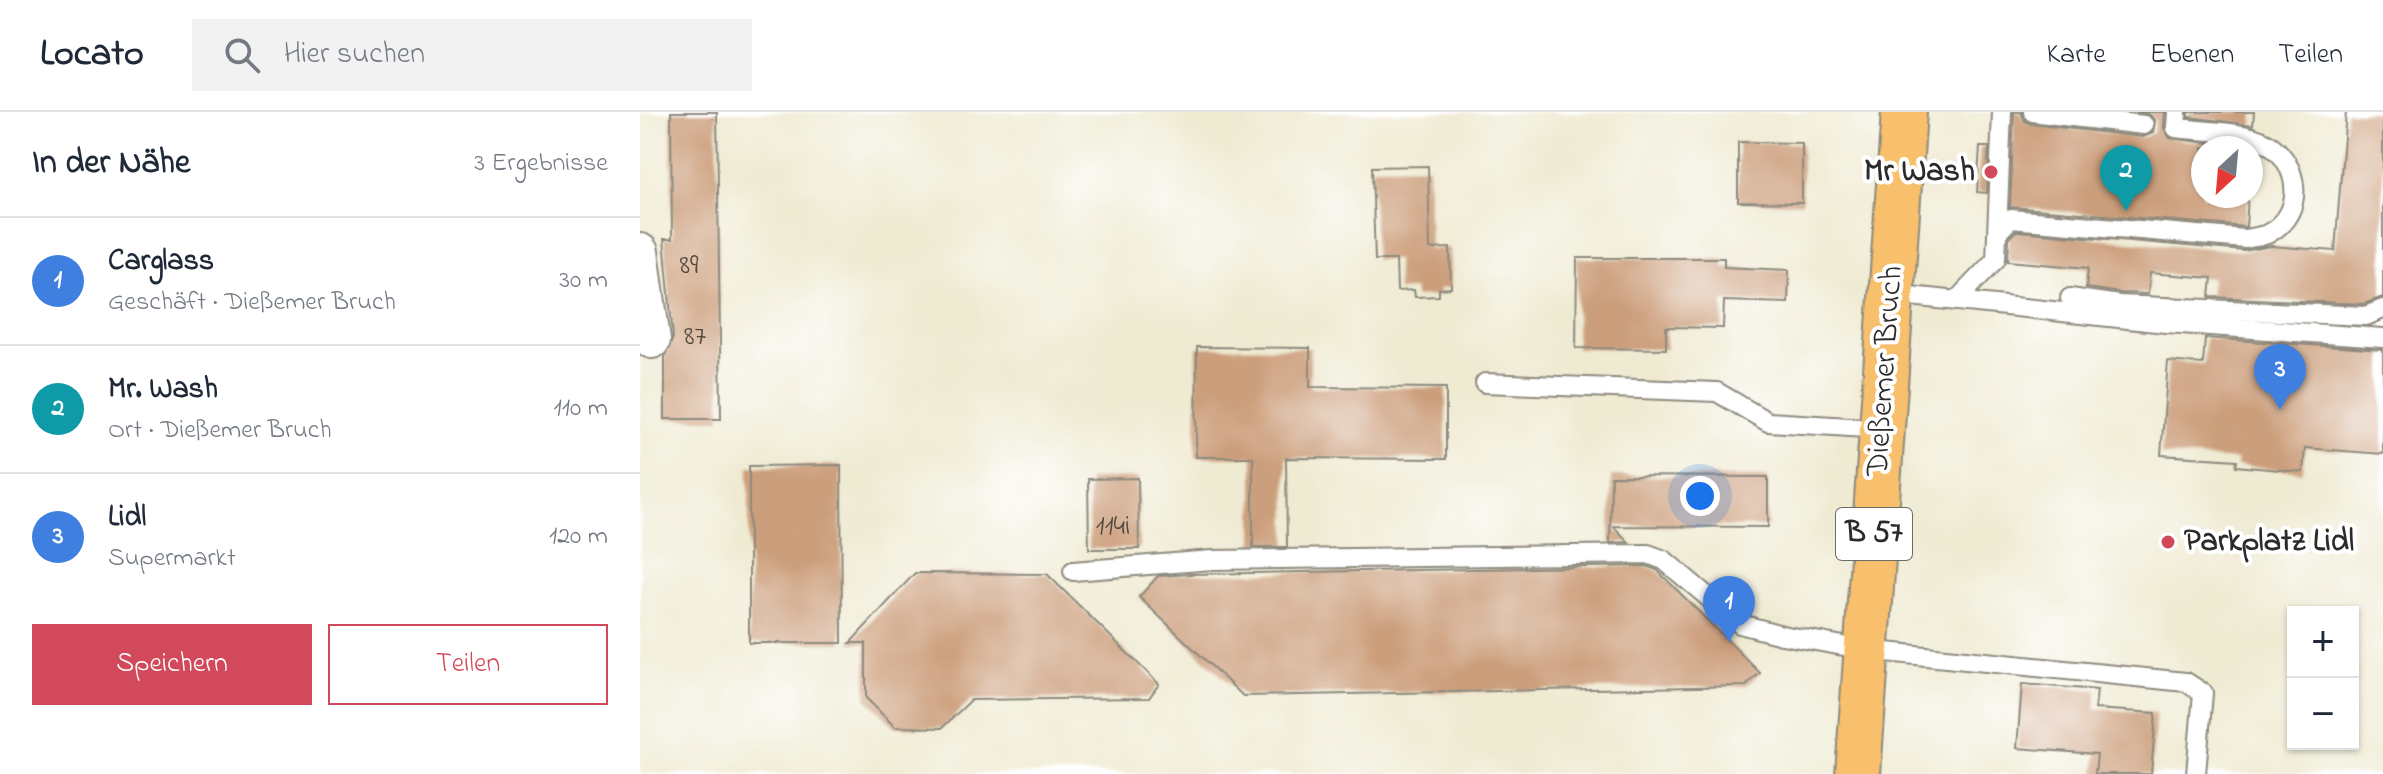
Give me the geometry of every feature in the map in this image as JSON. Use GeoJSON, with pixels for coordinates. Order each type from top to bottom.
{"type":"FeatureCollection","features":[{"type":"Feature","properties":{"kind":"main road","name":"Dießemer Bruch"},"geometry":{"type":"LineString","coordinates":[[1858,774],[1904,112]]}},
{"type":"Feature","properties":{"kind":"street"},"geometry":{"type":"LineString","coordinates":[[640,252],[652,340]]}},
{"type":"Feature","properties":{"kind":"lane"},"geometry":{"type":"LineString","coordinates":[[1957,300],[1996,259],[2000,112]]}},
{"type":"Feature","properties":{"kind":"lane"},"geometry":{"type":"LineString","coordinates":[[1984,271],[2000,112]]}},
{"type":"Feature","properties":{"kind":"lane"},"geometry":{"type":"LineString","coordinates":[[1998,232],[2011,219],[2245,239],[2268,235],[2285,221],[2295,193],[2294,172],[2269,144],[2256,137],[2176,120],[2033,112]]}},
{"type":"Feature","properties":{"kind":"lane"},"geometry":{"type":"LineString","coordinates":[[1891,294],[2166,323],[2383,338]]}},
{"type":"Feature","properties":{"kind":"lane"},"geometry":{"type":"LineString","coordinates":[[2070,298],[2119,305],[2366,316],[2383,309]]}},
{"type":"Feature","properties":{"kind":"lane"},"geometry":{"type":"LineString","coordinates":[[1485,383],[1717,392],[1768,422],[1882,429]]}},
{"type":"Feature","properties":{"kind":"lane"},"geometry":{"type":"LineString","coordinates":[[1073,571],[1212,560],[1648,554],[1664,560],[1740,624],[1866,650],[2186,682],[2203,693],[2196,774]]}},
{"type":"Feature","properties":{"kind":"building"},"geometry":{"type":"Polygon","coordinates":[[[671,112],[717,112],[721,419],[665,419],[665,356],[673,338],[664,239],[672,239],[671,112]]]}},
{"type":"Feature","properties":{"kind":"building"},"geometry":{"type":"Polygon","coordinates":[[[2014,112],[2021,112],[2025,121],[2031,124],[2143,137],[2153,133],[2155,121],[2150,115],[2136,112],[2165,112],[2164,128],[2170,138],[2191,141],[2191,208],[2247,208],[2246,227],[2010,207],[2014,112]]]}},
{"type":"Feature","properties":{"kind":"building"},"geometry":{"type":"Polygon","coordinates":[[[2189,112],[2254,112],[2253,125],[2189,117],[2189,112]]]}},
{"type":"Feature","properties":{"kind":"building"},"geometry":{"type":"Polygon","coordinates":[[[2346,112],[2383,112],[2383,297],[2364,304],[2210,297],[2212,278],[2150,273],[2148,294],[2120,293],[2086,288],[2088,268],[2008,261],[2009,238],[2016,231],[2244,251],[2271,246],[2335,251],[2346,112]]]}},
{"type":"Feature","properties":{"kind":"building"},"geometry":{"type":"Polygon","coordinates":[[[1738,142],[1802,143],[1802,203],[1738,202],[1738,142]]]}},
{"type":"Feature","properties":{"kind":"building"},"geometry":{"type":"Polygon","coordinates":[[[1980,147],[1989,147],[1987,193],[1977,192],[1980,147]]]}},
{"type":"Feature","properties":{"kind":"building"},"geometry":{"type":"Polygon","coordinates":[[[1428,166],[1430,249],[1450,248],[1451,288],[1439,289],[1439,296],[1415,297],[1414,290],[1397,291],[1396,260],[1375,260],[1372,167],[1428,166]]]}},
{"type":"Feature","properties":{"kind":"building"},"geometry":{"type":"Polygon","coordinates":[[[1577,258],[1724,258],[1724,267],[1789,270],[1788,303],[1724,301],[1723,328],[1666,327],[1666,349],[1576,348],[1577,258]]]}},
{"type":"Feature","properties":{"kind":"building"},"geometry":{"type":"Polygon","coordinates":[[[2205,338],[2383,350],[2383,454],[2305,448],[2303,472],[2236,466],[2237,460],[2161,455],[2168,361],[2203,364],[2205,338]]]}},
{"type":"Feature","properties":{"kind":"building"},"geometry":{"type":"Polygon","coordinates":[[[1197,347],[1310,348],[1310,387],[1446,388],[1446,459],[1286,458],[1287,547],[1253,547],[1253,457],[1196,457],[1197,347]]]}},
{"type":"Feature","properties":{"kind":"building"},"geometry":{"type":"Polygon","coordinates":[[[841,465],[842,643],[749,643],[749,466],[841,465]]]}},
{"type":"Feature","properties":{"kind":"building"},"geometry":{"type":"Polygon","coordinates":[[[1611,476],[1768,477],[1768,527],[1613,526],[1629,542],[1610,543],[1611,476]]]}},
{"type":"Feature","properties":{"kind":"building"},"geometry":{"type":"Polygon","coordinates":[[[1138,478],[1139,549],[1089,549],[1088,479],[1138,478]]]}},
{"type":"Feature","properties":{"kind":"building"},"geometry":{"type":"Polygon","coordinates":[[[1646,566],[1657,570],[1760,673],[1746,686],[1243,696],[1139,597],[1158,576],[1646,566]]]}},
{"type":"Feature","properties":{"kind":"building"},"geometry":{"type":"Polygon","coordinates":[[[915,573],[1047,574],[1159,684],[1149,698],[971,700],[942,728],[895,727],[866,698],[866,643],[850,643],[915,573]]]}},
{"type":"Feature","properties":{"kind":"building"},"geometry":{"type":"Polygon","coordinates":[[[2022,684],[2097,690],[2095,709],[2156,713],[2151,774],[2095,774],[2097,754],[2017,748],[2022,684]]]}},
{"type":"Feature","properties":{"kind":"place","name":"Mr Wash"},"geometry":{"type":"Point","coordinates":[1991,172]}},
{"type":"Feature","properties":{"kind":"place","name":"Mr. Wash"},"geometry":{"type":"Point","coordinates":[2126,211]}},
{"type":"Feature","properties":{"kind":"place","name":"Lidl"},"geometry":{"type":"Point","coordinates":[2280,410]}},
{"type":"Feature","properties":{"kind":"place","name":"Parkplatz Lidl"},"geometry":{"type":"Point","coordinates":[2168,542]}},
{"type":"Feature","properties":{"kind":"place","name":"Carglass"},"geometry":{"type":"Point","coordinates":[1729,642]}}]}
